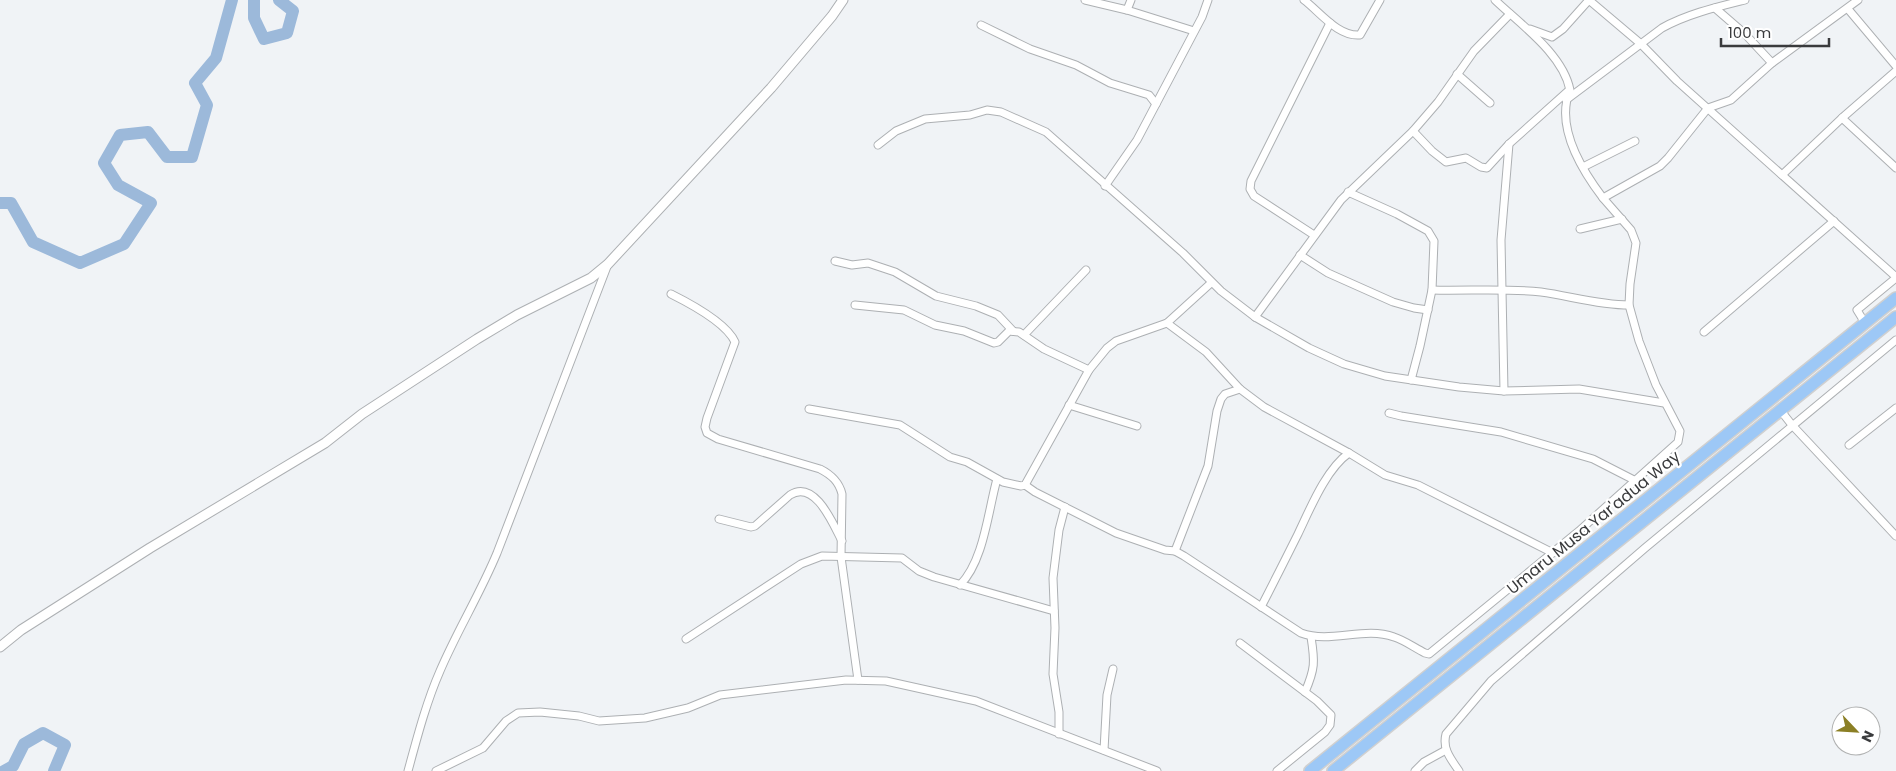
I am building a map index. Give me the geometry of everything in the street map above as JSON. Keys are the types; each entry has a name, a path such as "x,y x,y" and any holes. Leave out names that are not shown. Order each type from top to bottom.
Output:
{"main road":[{"name":"Umaru Musa Yar'adua Way","path":"1310,771 1896,298"},
{"name":"Umaru Musa Yar'adua Way","path":"1333,771 1896,317"}],"street":[{"path":"0,647 21,630 150,548 325,443 362,414 477,339 517,315 591,278 608,264 771,88 832,16 843,0"},
{"path":"1085,0 1127,10 1194,31"},
{"path":"1127,10 1131,0"},
{"path":"1105,186 1137,140 1202,17 1208,0"},
{"path":"1304,0 1330,23 1353,36 1360,35 1380,0"},
{"path":"809,408 905,427 950,457 967,462 997,479 1016,485 1025,485 1116,533 1165,550 1175,551 1262,606 1288,626 1311,637 1374,634 1393,636 1429,654 1553,553 1636,481 1678,442 1680,437 1680,431 1664,403 1639,341 1629,305 1636,243 1631,230 1590,180 1570,140 1565,111 1566,100 1570,90 1557,61 1528,28 1496,0"},
{"path":"1528,28 1552,37 1563,29 1589,0 1641,44 1677,81 1896,277 1856,310 1865,323"},
{"path":"1566,100 1672,22 1745,0"},
{"path":"1604,198 1660,166 1708,108 1731,100 1772,63 1858,0"},
{"path":"1716,8 1745,34 1772,63"},
{"path":"1848,9 1896,66"},
{"path":"1255,318 1314,235 1348,192 1413,131 1438,102 1474,51 1510,14"},
{"path":"1314,235 1254,196 1250,189 1251,181 1330,23"},
{"path":"981,25 1030,49 1076,65 1110,84 1149,95 1156,104"},
{"path":"1782,175 1842,118 1896,71"},
{"path":"1457,74 1490,103"},
{"path":"1413,131 1443,161 1449,162 1466,158 1484,168 1489,166 1508,144 1570,90"},
{"path":"878,144 896,131 925,119 970,115 993,110 1046,132 1183,253 1211,283 1255,318 1309,348 1344,364 1367,372 1411,380 1504,391 1579,390 1664,403"},
{"path":"1842,118 1896,168"},
{"path":"1583,167 1635,141"},
{"path":"1504,391 1501,240 1508,144"},
{"path":"1348,192 1397,214 1432,235 1434,241 1432,290 1411,380"},
{"path":"1580,229 1622,220"},
{"path":"1704,332 1834,221"},
{"path":"1300,255 1340,279 1393,302 1428,310"},
{"path":"835,261 852,266 868,264 894,272 936,296 976,306 998,315 1013,331 1024,335 1044,349 1089,370"},
{"path":"408,771 439,673 460,626 484,584 497,553 608,264"},
{"path":"1024,335 1086,270"},
{"path":"1025,485 1089,370 1107,348 1116,341 1167,323 1211,283"},
{"path":"1432,290 1540,292 1612,305 1629,305"},
{"path":"671,294 696,307 732,336 735,342 707,418 705,427 707,433 718,439 828,473 840,486 842,494 841,556 858,680"},
{"path":"855,305 904,310 936,325 964,331 994,343 998,342 1009,331 1013,331"},
{"path":"1167,323 1206,352 1240,389 1264,407 1349,453 1385,475 1418,485 1553,553"},
{"path":"1459,771 1446,750 1444,742 1446,734 1491,681 1645,548 1896,340"},
{"path":"1175,551 1208,466 1217,411 1221,399 1225,394 1240,389"},
{"path":"1069,404 1137,426"},
{"path":"1849,445 1896,408"},
{"path":"1781,411 1896,536"},
{"path":"1389,413 1501,432 1593,459 1636,481"},
{"path":"1262,606 1315,499 1335,466 1349,453"},
{"path":"960,585 971,569 983,539 997,479"},
{"path":"719,519 751,527 756,526 790,495 796,491 802,491 812,496 828,513 842,541"},
{"path":"1059,734 1059,712 1053,674 1053,578 1055,551 1065,507"},
{"path":"686,638 806,562 822,556 902,558 918,571 960,585 1054,611"},
{"path":"1306,692 1314,672 1314,654 1311,637"},
{"path":"1240,642 1306,692 1331,715 1330,725 1325,732 1276,771"},
{"path":"1104,750 1106,695 1113,669"},
{"path":"436,771 483,748 506,721 518,713 540,712 579,716 599,721 644,718 688,708 720,695 784,686 858,680 886,681 976,701 1157,771"},
{"path":"1415,771 1424,762 1446,750"}],"waterway":[{"path":"0,203 11,203 33,242 80,263 124,244 151,203 118,185 104,163 120,135 148,132 167,157 192,157 207,105 195,83 216,58 232,0"},
{"path":"254,0 254,18 264,39 287,33 293,11 279,0"},
{"path":"4,771 13,766 24,744 43,733 65,745 54,771"}]}
